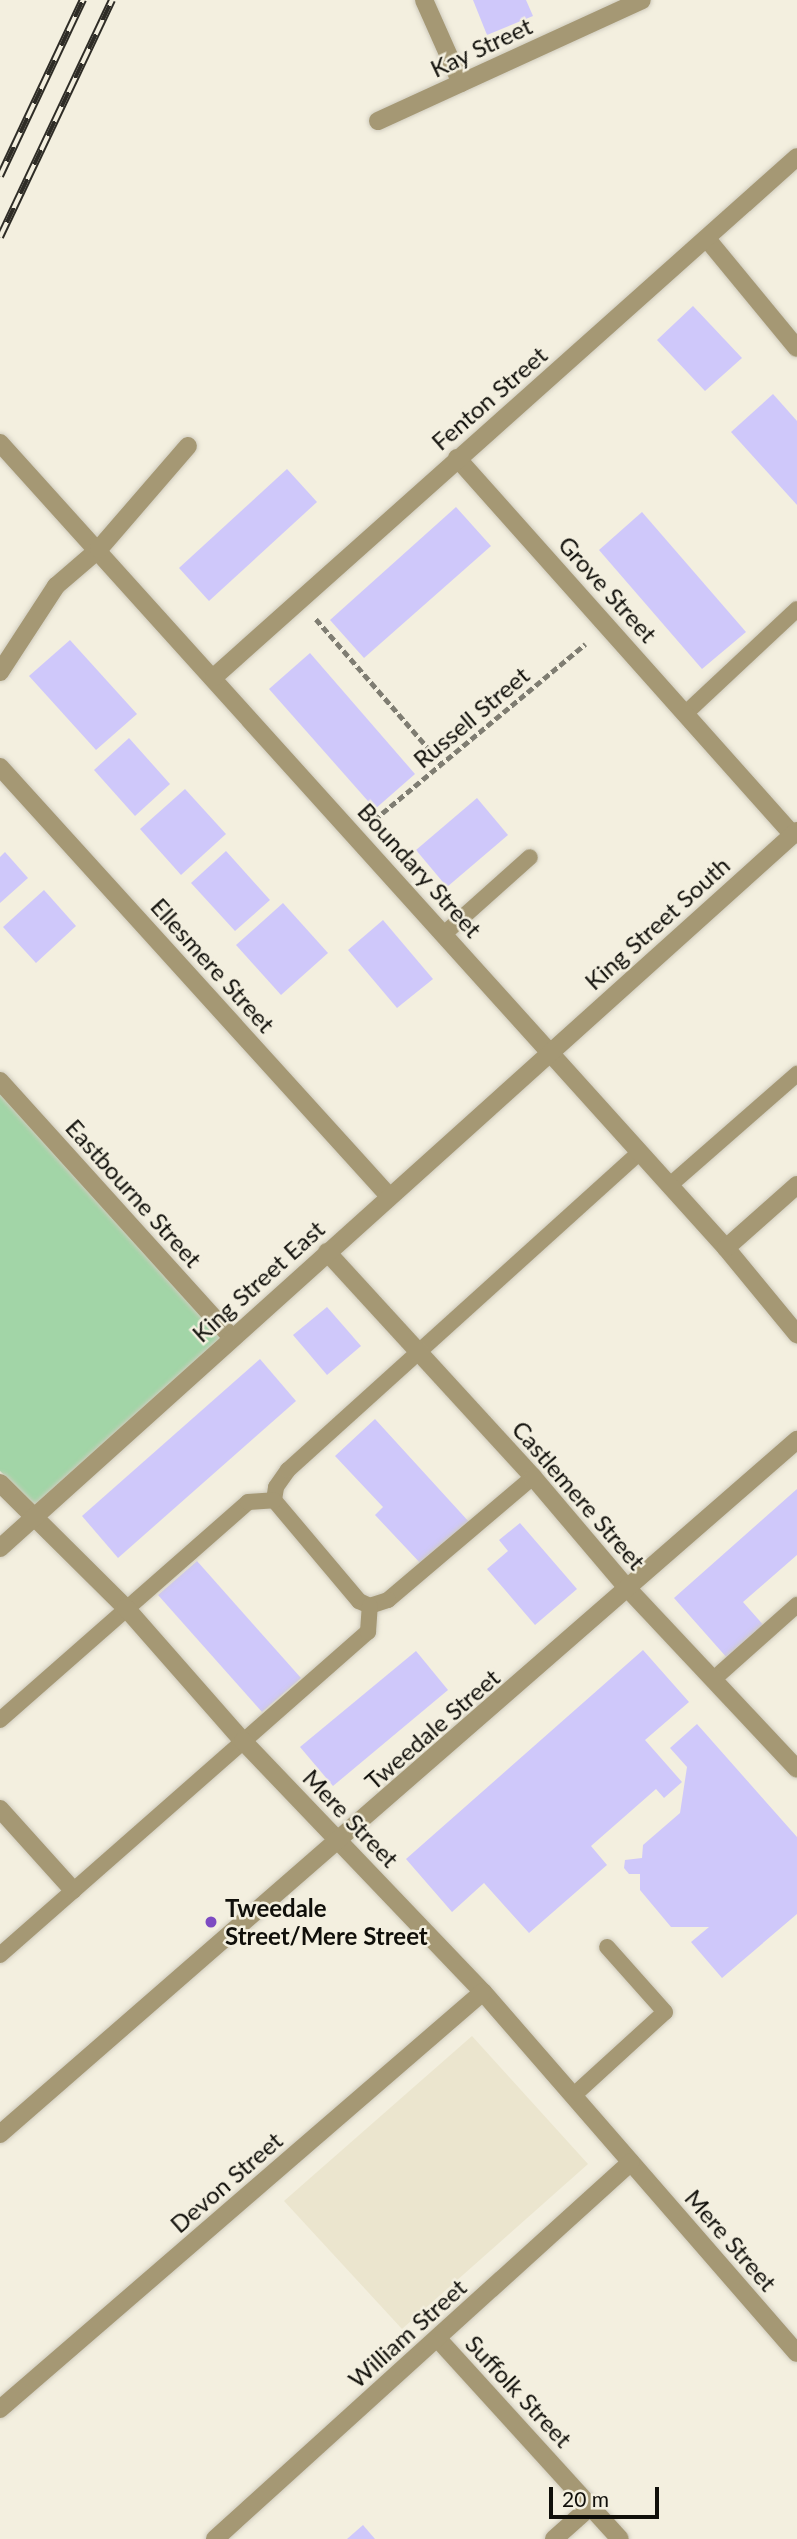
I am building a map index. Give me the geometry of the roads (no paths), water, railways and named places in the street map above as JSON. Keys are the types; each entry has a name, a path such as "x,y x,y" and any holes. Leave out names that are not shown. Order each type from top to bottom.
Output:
{"street":[{"path":"424,0 461,83"},
{"name":"Kay Street","path":"379,121 642,0"},
{"name":"Fenton Street","path":"214,677 457,457 797,157"},
{"path":"707,239 797,348"},
{"name":"Boundary Street","path":"0,443 99,549 670,1185 797,1334"},
{"path":"0,672 56,586 99,549 188,446"},
{"name":"Grove Street","path":"457,457 795,833"},
{"name":"Ellesmere Street","path":"0,767 389,1196"},
{"name":"King Street South","path":"550,1052 795,833"},
{"name":"King Street East","path":"0,1548 550,1052"},
{"name":"Eastbourne Street","path":"0,1081 231,1337"},
{"path":"726,1248 797,1185"},
{"name":"Castlemere Street","path":"327,1252 416,1354 533,1476 629,1590 715,1678 797,1769"},
{"name":"Tweedale Street","path":"0,2134 341,1841 797,1440"},
{"name":"Mere Street","path":"0,1482 126,1608 243,1741 483,1992 797,2353"},
{"path":"0,1808 74,1890"},
{"name":"Devon Street","path":"0,2409 483,1992"},
{"name":"William Street","path":"215,2539 631,2162"},
{"name":"Suffolk Street","path":"438,2339 620,2539"},
{"path":"554,2539 591,2506"}],"lane":[{"path":"686,713 797,610"},
{"path":"444,934 530,857"},
{"path":"670,1185 797,1074"},
{"path":"533,1476 388,1600 370,1606 359,1601 274,1500 276,1488 288,1470 640,1152"},
{"path":"0,1720 247,1502 274,1500"},
{"path":"715,1678 797,1605"},
{"path":"0,1955 368,1632 370,1606"},
{"path":"573,2095 665,2012 607,1947"}],"railway":[{"path":"0,176 83,0"},
{"path":"0,237 112,0"}],"place":[{"name":"Tweedale Street/Mere Street","path":"211,1922"}]}
